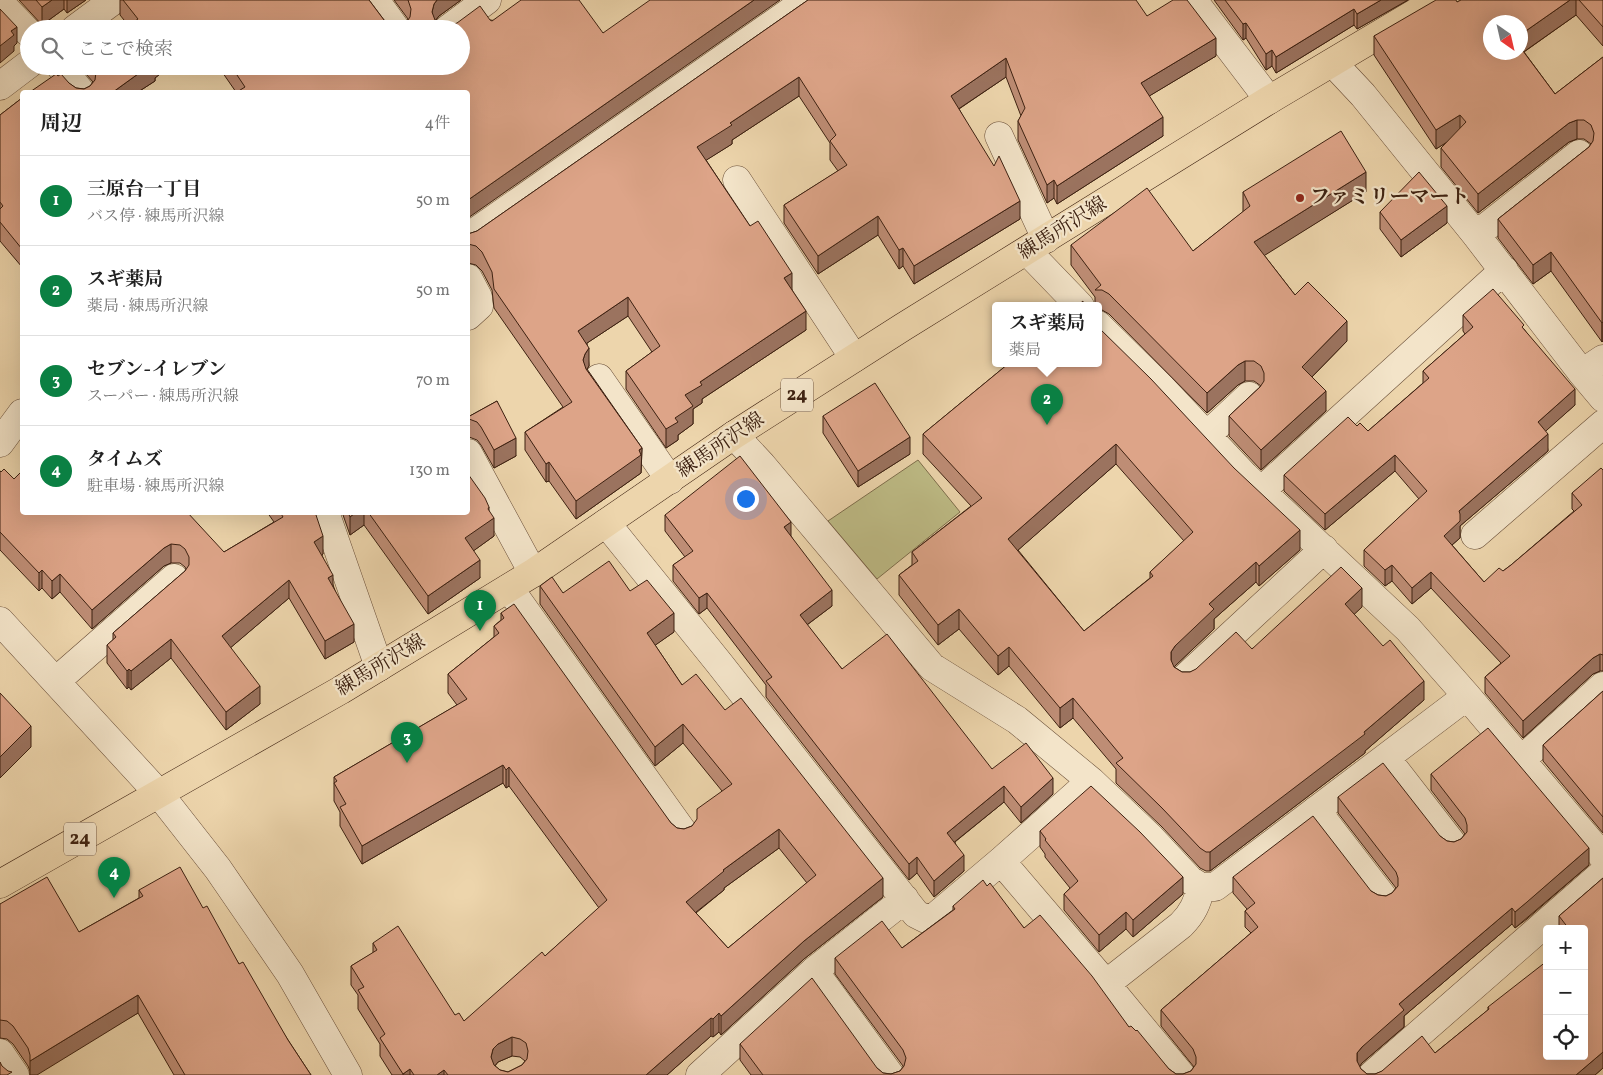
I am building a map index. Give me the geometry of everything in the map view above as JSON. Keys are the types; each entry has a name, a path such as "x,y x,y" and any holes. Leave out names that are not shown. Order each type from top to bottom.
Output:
{"main road":[{"name":"練馬所沢線","path":"0,884 379,667 533,574 734,435 854,358 1269,100 1437,0"}],"street":[{"path":"87,20 114,0"},
{"path":"375,0 389,20"},
{"path":"460,20 487,0"},
{"path":"470,236 807,0"},
{"path":"1193,0 1269,100"},
{"path":"0,3 20,24"},
{"path":"1334,63 1363,95 1504,270 1592,366 1603,398"},
{"path":"0,86 20,71"},
{"path":"67,75 78,90"},
{"path":"999,136 1037,245 1077,302"},
{"path":"1476,235 1579,154"},
{"path":"737,180 854,358"},
{"path":"1262,491 1504,270"},
{"path":"470,282 478,296 479,306 470,314"},
{"path":"1102,328 1162,388 1206,436 1408,629 1603,857"},
{"path":"599,378 670,480"},
{"path":"1206,436 1249,396"},
{"path":"0,443 20,416"},
{"path":"1475,536 1603,424"},
{"path":"734,435 762,465 932,667 1017,720 1091,781 1151,838 1190,880 1201,887 1214,887 1467,696"},
{"path":"470,457 533,574"},
{"path":"326,515 379,667"},
{"path":"606,523 916,914 926,920 936,916 1001,862 1091,781"},
{"path":"1186,677 1324,549"},
{"path":"56,681 174,578"},
{"path":"509,588 683,832"},
{"path":"0,621 160,794 218,869 285,967 348,1075"},
{"path":"1521,760 1603,686"},
{"path":"1386,758 1452,843"},
{"path":"1316,810 1383,897"},
{"path":"1001,862 1181,1075"},
{"path":"1372,1075 1603,873"},
{"path":"1106,984 1182,925 1197,905 1201,887"},
{"path":"700,1075 814,972 905,899"},
{"path":"814,972 890,1075"},
{"path":"0,1053 15,1075"}],"shaded area":[{"path":"918,460 960,512 877,579 828,521"}],"building":[{"path":"36,0 52,0 42,7"},
{"path":"123,0 369,0 384,20 137,20 138,19"},
{"path":"408,0 437,0 432,12 435,20 408,20 411,9"},
{"path":"521,0 579,0 603,33 650,0 754,0 470,199 470,90 240,90 245,87 237,75 470,75 470,20 461,20 480,6 492,21"},
{"path":"808,0 1136,0 1147,16 1173,0 1187,0 1216,38 1141,83 1163,117 1057,186 1054,180 1047,185 1018,121 1025,108 1006,58 951,96 994,166 999,156 1020,201 914,266 903,248 899,250 878,216 818,256 784,205 847,165 830,141 836,135 799,77 730,123 732,125 697,147 750,226 758,221 792,273 784,278 806,311 700,382 702,385 685,395 693,406 675,418 678,422 666,429 626,371 660,346 628,297 578,331 589,348 583,360 586,369 642,448 639,450 641,455 576,501 549,462 546,464 525,432 572,402 494,289 492,272 482,252 476,246 470,244 470,233 477,231"},
{"path":"1225,0 1381,0 1357,14 1354,9 1276,57 1272,50 1266,54 1246,23 1243,24"},
{"path":"1436,0 1456,0 1457,2 1461,0 1570,0 1528,29 1528,15 1483,15 1483,60 1528,60 1528,58 1555,94 1603,57 1602,323 1551,252 1533,265 1498,219 1589,147 1593,141 1594,133 1591,125 1584,120 1569,123 1478,194 1441,148 1466,122 1460,115 1436,130 1374,36"},
{"path":"1579,0 1603,0 1603,27"},
{"path":"0,9 17,27 11,31 14,35 0,46"},
{"path":"55,75 62,75 76,88 84,89 95,80 96,75 137,75 116,90 33,90"},
{"path":"20,100 20,247 0,222 0,209 3,206 0,202 0,115"},
{"path":"1341,131 1366,172 1254,242 1295,295 1308,282 1347,321 1302,367 1326,391 1261,450 1229,416 1264,381 1264,373 1261,366 1254,361 1245,361 1207,393 1109,294 1102,290 1095,290 1101,285 1071,245 1147,188 1193,251 1250,206 1243,192"},
{"path":"1419,172 1447,206 1401,240 1380,212"},
{"path":"1493,289 1524,325 1522,327 1575,389 1538,422 1548,434 1459,511 1460,521 1444,536 1484,582 1499,568 1503,571 1511,565 1582,505 1572,493 1601,468 1603,470 1603,655 1600,654 1593,658 1523,721 1485,677 1510,656 1431,572 1412,588 1392,565 1385,570 1364,550 1427,491 1395,455 1325,514 1284,475 1348,417 1357,426 1360,423 1368,431 1429,378 1423,371 1473,327 1463,315"},
{"path":"1102,331 1151,379 1234,468 1300,530 1259,566 1256,562 1209,604 1214,609 1171,652 1171,660 1174,667 1182,672 1190,672 1196,669 1236,632 1252,649 1341,567 1362,588 1345,604 1383,646 1390,640 1424,681 1364,732 1365,734 1210,852 1206,852 1116,763 1123,758 1073,698 1060,708 1009,647 998,656 959,609 938,625 899,575 918,561 912,552 982,498 923,434 1004,367 1102,367","holes":["1116,444 1193,532 1150,572 1153,576 1084,631 1008,539"]},
{"path":"875,383 910,437 858,471 823,416"},
{"path":"497,401 516,438 494,450 481,427 477,422 470,420 470,416"},
{"path":"740,456 791,522 784,527 832,590 800,615 842,669 887,634 992,769 1026,743 1053,778 1021,807 1004,786 947,833 964,855 934,881 917,857 909,864 766,681 772,677 707,593 699,598 673,565 693,551 665,515"},
{"path":"4,469 14,479 20,473 20,515 190,515 224,552 283,517 282,515 316,515 323,536 314,542 333,575 328,578 354,624 325,641 289,580 222,636 260,686 226,712 171,639 131,671 129,669 127,671 107,645 116,637 113,633 185,571 189,565 189,557 185,549 180,545 171,544 164,548 92,610 60,574 52,581 42,570 39,573 0,532 1,472"},
{"path":"470,477 485,498 488,509 494,518 465,538 480,560 428,596 370,515 470,515"},
{"path":"609,561 630,591 647,580 674,613 647,633 682,685 696,674 725,710 741,698 883,878 804,941 721,1016 719,1013 713,1019 711,1018 646,1075 448,1075 444,1070 437,1075 414,1075 410,1069 403,1074 380,1038 385,1034 358,990 364,987 351,966 377,950 373,943 398,926 455,1015 459,1013 464,1021 542,952 545,956 607,900 509,767 506,770 503,765 362,846 340,807 346,804 334,783 337,781 334,777 467,699 448,674 499,633 494,626 504,618 501,613 514,604 671,823 677,828 684,829 692,826 697,819 697,809 732,784 683,724 655,747 540,586 552,577 563,593","holes":["779,829 816,875 728,948 686,902 723,870","512,1037 526,1043 528,1051 527,1059 522,1065 508,1072 500,1070 494,1065 491,1057 493,1049 498,1044"]},
{"path":"1603,691 1603,817 1543,745"},
{"path":"0,693 31,726 0,757"},
{"path":"1488,728 1589,848 1515,912 1512,908 1399,1004 1404,1010 1362,1047 1357,1053 1357,1061 1361,1069 1367,1074 1375,1074 1382,1071 1422,1036 1435,1053 1489,1009 1488,1007 1543,964 1543,1060 1588,1060 1588,925 1566,925 1559,916 1603,878 1603,1052 1576,1075 763,1075 740,1044 812,978 877,1068 883,1073 891,1074 900,1071 904,1066 906,1058 903,1050 835,958 882,921 902,948 955,909 953,906 983,880 987,886 990,883 1024,928 1040,915 1092,976 1129,1027 1131,1026 1137,1030 1169,1069 1176,1074 1191,1071 1196,1064 1193,1049 1161,1010 1258,927 1245,911 1255,903 1233,877 1313,816 1371,891 1378,895 1386,896 1392,893 1398,886 1396,872 1338,797 1383,763 1440,836 1447,841 1454,842 1461,839 1467,832 1465,818 1431,774"},
{"path":"1091,786 1140,832 1183,877 1133,920 1126,912 1099,935 1064,894 1078,881 1040,831"},
{"path":"180,867 203,908 207,906 239,964 243,962 288,1040 311,1075 185,1075 138,995 30,1061 28,1048 13,1026 7,1021 0,1020 0,904 47,877 79,932 143,896 139,890"},
{"path":"0,1062 8,1071 12,1072 7,1075 0,1075"}],"place":[{"name":"ファミリーマート","path":"1300,198"},
{"name":"スギ薬局","path":"1047,425"},
{"name":"三原台一丁目","path":"480,631"},
{"name":"セブン-イレブン","path":"407,763"},
{"name":"タイムズ","path":"114,898"}]}
